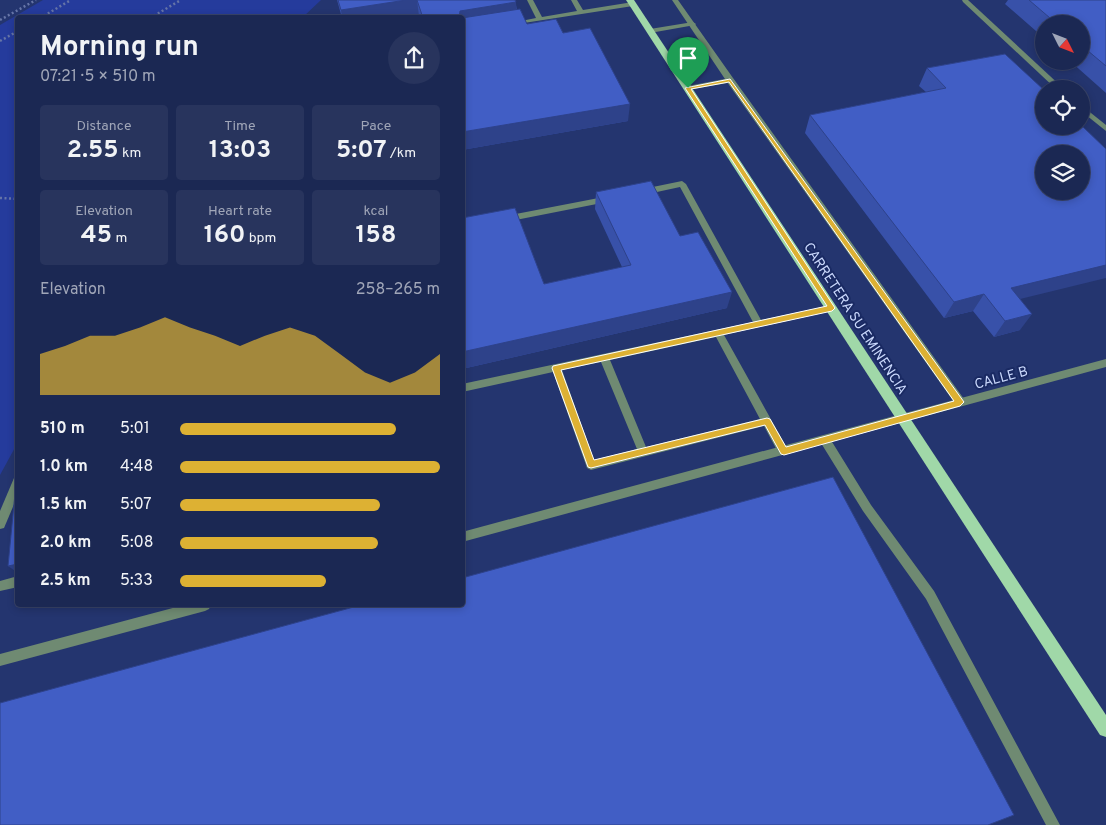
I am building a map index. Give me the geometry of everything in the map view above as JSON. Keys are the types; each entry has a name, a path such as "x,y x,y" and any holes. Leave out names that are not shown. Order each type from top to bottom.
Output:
{"main road":[{"name":"CARRETERA SU EMINENCIA","path":"632,2 1106,729"}],"street":[{"path":"530,0 540,19"},
{"path":"574,0 581,12"},
{"path":"676,0 730,80 960,402"},
{"path":"974,0 965,2 1051,80"},
{"path":"501,26 632,2"},
{"path":"650,31 693,24"},
{"path":"688,88 730,80"},
{"path":"1090,115 1106,129"},
{"path":"634,194 682,184 759,324"},
{"path":"491,222 615,198"},
{"path":"465,387 832,308"},
{"path":"718,332 784,451"},
{"path":"604,357 643,452"},
{"name":"CALLE B","path":"465,536 1106,364"},
{"path":"556,368 591,465 767,421"},
{"path":"825,440 867,508 930,595 1053,825"},
{"path":"0,524 15,488"},
{"path":"0,586 15,581"},
{"path":"0,660 188,607"}],"path":[{"path":"0,20 36,0"},
{"path":"45,15 70,0"},
{"path":"155,15 181,0"},
{"path":"0,41 15,33"},
{"path":"0,198 15,199"}],"shaded area":[{"path":"43,0 321,0 305,15 17,15"},
{"path":"15,16 15,448 0,475 0,25"}],"building":[{"path":"338,0 406,0 341,10"},
{"path":"417,0 515,0 516,2 460,11 459,15 422,15"},
{"path":"1029,0 1106,0 1106,66 1090,53 1090,15 1046,15"},
{"path":"520,9 527,24 556,19 563,33 590,28 630,104 465,132 465,18"},
{"path":"1005,54 1035,82 1035,135 1090,134 1106,149 1106,265 1011,288 1032,314 1005,321 984,294 954,302 810,115 946,88 927,68"},
{"path":"651,181 680,236 698,232 732,292 465,351 465,217 515,208 544,284 631,265 596,192"},
{"path":"833,477 1014,815 988,825 0,825 0,703 354,607 465,607 465,577"},
{"path":"15,494 15,565 8,566"}],"route":[{"path":"730,80 960,402 784,451 767,421 591,465 556,368 832,308 688,88 730,80"}]}
